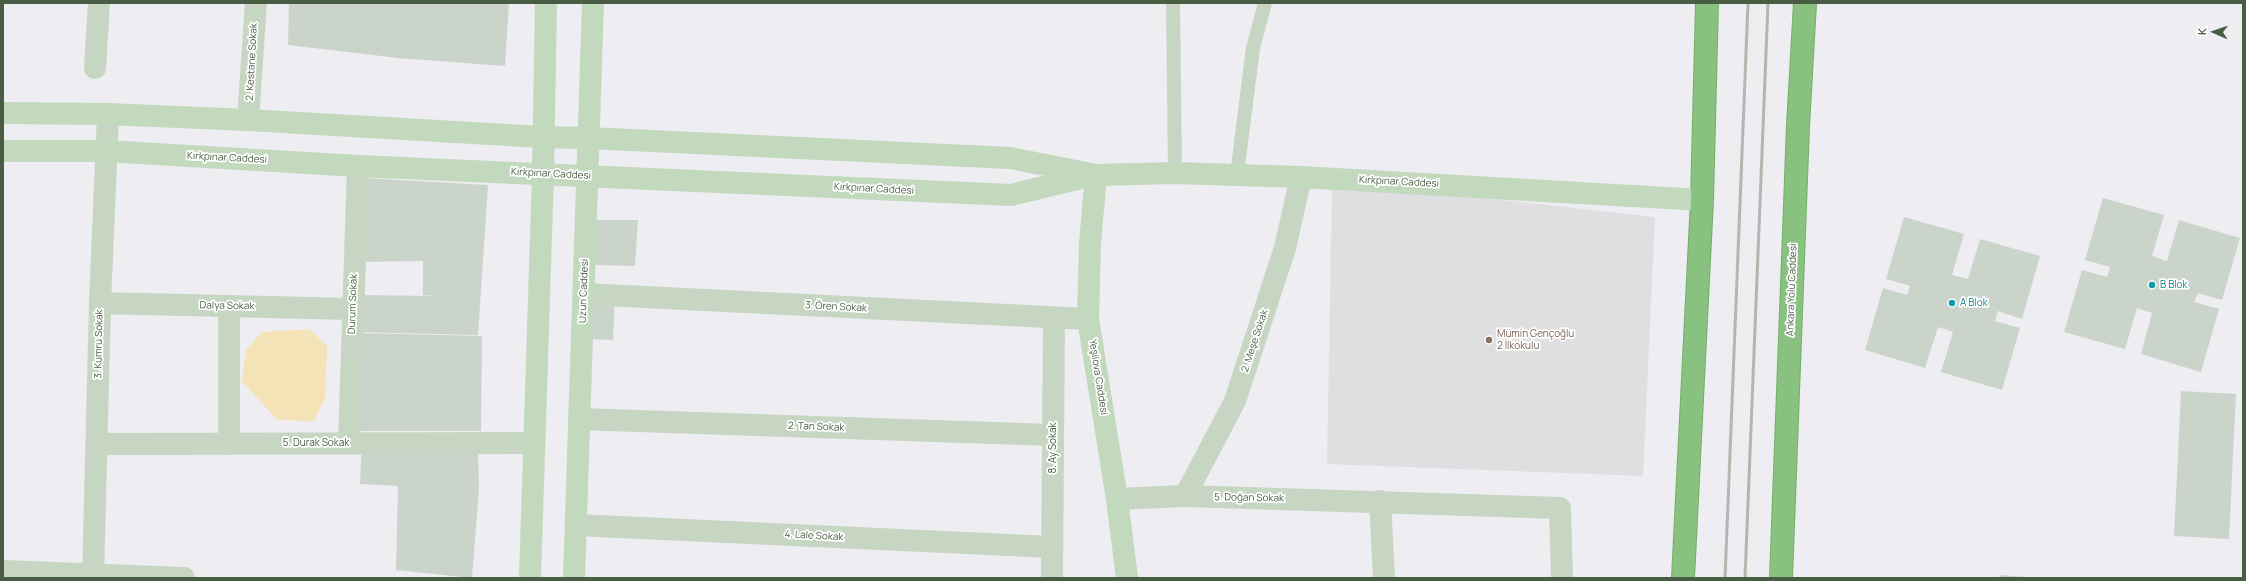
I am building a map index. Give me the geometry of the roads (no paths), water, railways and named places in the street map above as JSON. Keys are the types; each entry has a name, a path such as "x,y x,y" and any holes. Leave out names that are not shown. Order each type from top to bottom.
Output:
{"highway":[{"path":"1683,578 1702,200 1707,3"},
{"name":"Ankara Yolu Caddesi","path":"1781,578 1798,126 1805,3"}],"main road":[{"path":"530,578 543,173 542,137 546,3"},
{"name":"Uzun Caddesi","path":"574,578 593,3"},
{"name":"Kırkpınar Caddesi","path":"3,113 108,114 248,120 542,137 1010,158 1096,175"},
{"name":"Kırkpınar Caddesi","path":"3,151 105,151 358,166 543,173 1011,195 1096,175 1175,173 1301,176 1702,200"},
{"name":"Yeşilova Caddesi","path":"1096,175 1090,243 1088,319 1117,500 1127,578"}],"street":[{"path":"95,68 100,3"},
{"name":"2. Kestane Sokak","path":"248,120 256,3"},
{"name":"3. Kumru Sokak","path":"94,576 100,303 105,151 108,114"},
{"name":"Durum Sokak","path":"348,443 358,166"},
{"name":"2. Meşe Sokak","path":"1185,496 1235,401 1284,248 1301,176"},
{"name":"3. Ören Sokak","path":"584,294 1088,319"},
{"name":"Dalya Sokak","path":"100,303 353,309"},
{"path":"229,306 229,444"},
{"name":"8. Ay Sokak","path":"1052,578 1054,318"},
{"name":"2. Tan Sokak","path":"579,419 1053,435"},
{"name":"5. Durak Sokak","path":"97,444 534,443"},
{"name":"5. Doğan Sokak","path":"1117,500 1185,496 1380,501 1560,508 1562,578"},
{"path":"1380,501 1384,578"},
{"name":"4. Lale Sokak","path":"576,525 1052,547"},
{"path":"3,571 94,576 184,578"}],"lane":[{"path":"1173,3 1175,173"},
{"path":"1237,175 1253,48 1265,3"}],"railway":[{"path":"1725,578 1748,3"},
{"path":"1745,578 1768,3"}],"place":[{"name":"B Blok","path":"2152,285"},
{"name":"A Blok","path":"1952,303"},
{"name":"Mümin Gençoğlu 2 İlkokulu","path":"1489,340"}]}
